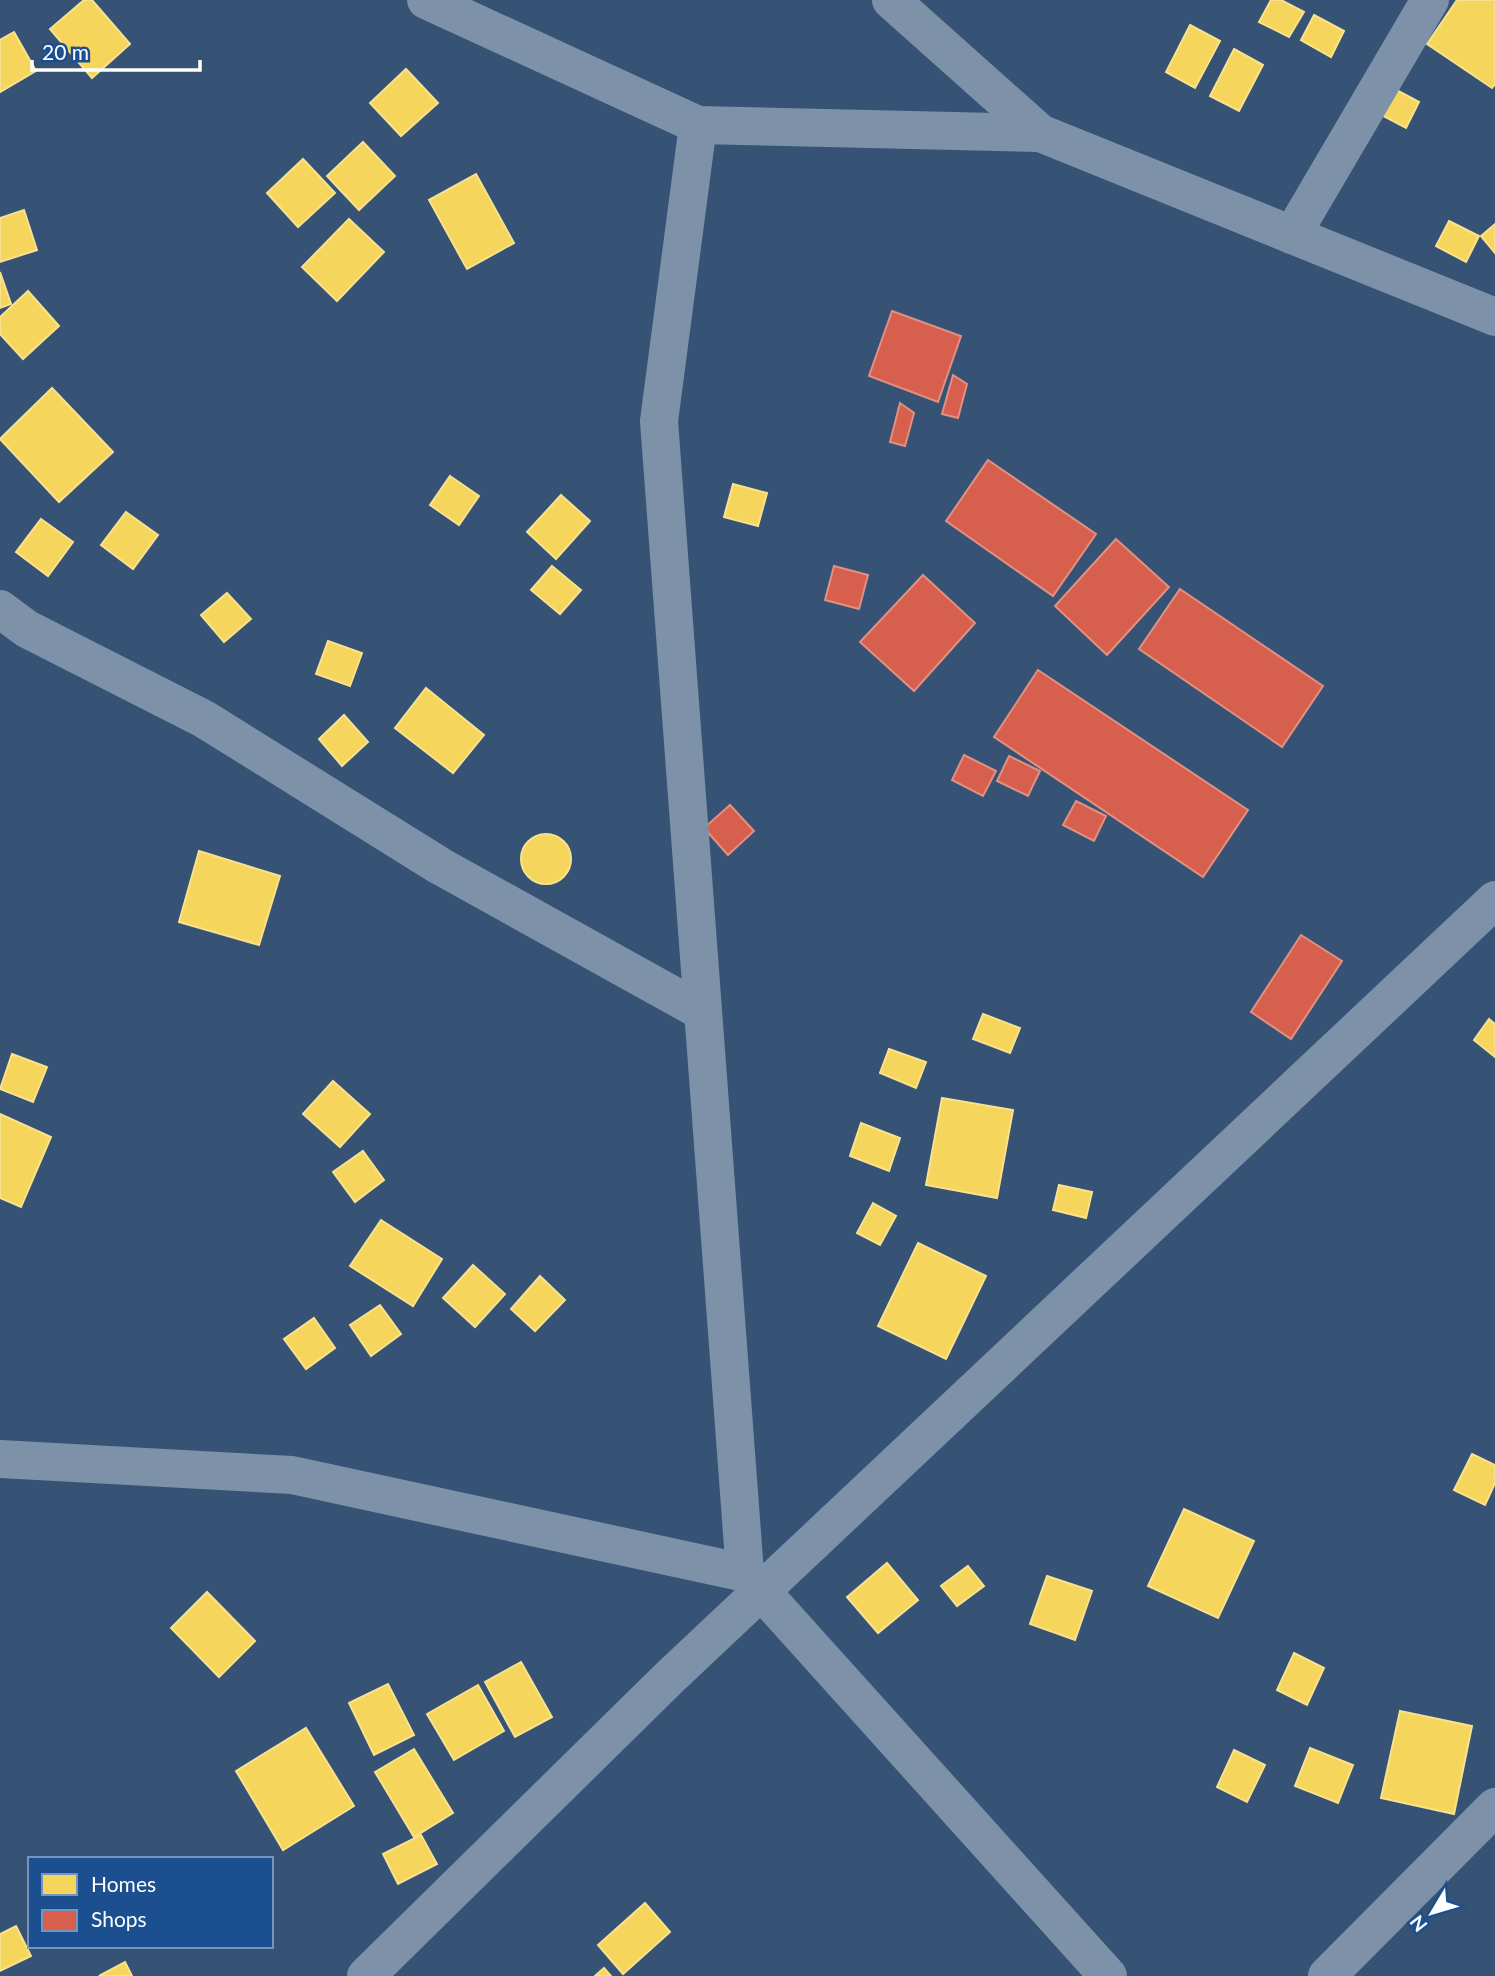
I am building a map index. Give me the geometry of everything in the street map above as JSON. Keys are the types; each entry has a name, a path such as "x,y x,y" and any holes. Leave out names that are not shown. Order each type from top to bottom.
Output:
{"street":[{"path":"426,0 698,125 1040,133"},
{"path":"891,0 1040,133 1495,317"},
{"path":"1292,235 1430,0"},
{"path":"698,125 659,421 703,1012 754,1582"},
{"path":"0,609 27,629 204,719 440,866 703,1012"},
{"path":"366,1976 669,1678 754,1582 1495,900"},
{"path":"0,1460 292,1475 754,1582 1108,1976"},
{"path":"1327,1976 1495,1807"}],"building: Homes":[{"path":"84,0 92,0 130,44 92,78 50,29"},
{"path":"1271,0 1281,0 1304,12 1289,37 1259,22"},
{"path":"1457,0 1495,0 1495,84 1492,88 1427,44"},
{"path":"1314,15 1344,31 1331,57 1301,40"},
{"path":"1190,25 1220,41 1195,88 1166,72"},
{"path":"14,32 36,71 0,92 0,40"},
{"path":"1234,49 1263,65 1239,111 1210,96"},
{"path":"406,69 438,103 401,136 370,103"},
{"path":"1389,86 1419,102 1406,128 1376,112"},
{"path":"363,142 395,176 359,210 327,176"},
{"path":"303,159 335,193 298,227 267,193"},
{"path":"476,174 514,243 467,269 429,200"},
{"path":"24,210 37,250 0,262 0,218"},
{"path":"349,219 384,252 337,301 302,267"},
{"path":"1449,221 1479,236 1466,262 1436,246"},
{"path":"1495,224 1495,253 1481,236"},
{"path":"0,272 11,304 0,308"},
{"path":"28,291 59,326 23,359 0,334 0,317"},
{"path":"52,388 113,452 59,502 0,439"},
{"path":"450,476 479,496 459,525 430,505"},
{"path":"733,484 767,493 758,526 724,517"},
{"path":"561,495 590,521 556,559 527,532"},
{"path":"126,512 158,535 133,569 101,545"},
{"path":"41,519 73,542 48,576 16,552"},
{"path":"552,566 581,590 560,614 531,590"},
{"path":"227,593 251,619 224,642 201,615"},
{"path":"328,641 362,653 350,686 316,674"},
{"path":"426,688 484,735 453,773 395,728"},
{"path":"344,715 368,742 342,766 319,739"},
{"path":"546,834 563,842 571,859 563,876 546,884 529,876 521,859 529,842"},
{"path":"199,851 280,876 259,945 179,922"},
{"path":"983,1014 1020,1028 1010,1053 973,1039"},
{"path":"1489,1019 1495,1024 1495,1057 1474,1040"},
{"path":"889,1049 926,1062 916,1088 880,1073"},
{"path":"12,1054 47,1067 33,1102 0,1089"},
{"path":"333,1081 370,1114 340,1147 303,1114"},
{"path":"942,1098 1013,1110 997,1198 926,1185"},
{"path":"0,1114 51,1137 21,1207 0,1198"},
{"path":"861,1123 900,1138 889,1171 850,1156"},
{"path":"363,1151 384,1180 355,1202 333,1172"},
{"path":"1059,1185 1092,1192 1086,1218 1053,1210"},
{"path":"873,1203 896,1216 880,1245 857,1233"},
{"path":"381,1220 442,1259 413,1306 350,1266"},
{"path":"918,1243 986,1276 946,1359 878,1326"},
{"path":"473,1265 505,1294 475,1327 443,1298"},
{"path":"540,1276 565,1300 535,1331 511,1309"},
{"path":"380,1305 401,1334 371,1356 350,1325"},
{"path":"314,1318 335,1348 306,1369 284,1339"},
{"path":"1472,1454 1495,1465 1495,1483 1485,1505 1454,1490"},
{"path":"1184,1509 1254,1541 1218,1618 1148,1586"},
{"path":"887,1563 918,1600 878,1633 847,1597"},
{"path":"968,1566 984,1586 957,1606 941,1586"},
{"path":"1047,1576 1092,1591 1075,1640 1030,1624"},
{"path":"207,1592 255,1641 219,1677 171,1628"},
{"path":"1294,1653 1324,1668 1307,1705 1277,1690"},
{"path":"521,1662 552,1717 515,1737 485,1682"},
{"path":"388,1684 414,1735 374,1755 349,1703"},
{"path":"478,1685 504,1731 454,1760 427,1714"},
{"path":"1400,1711 1472,1726 1454,1814 1381,1798"},
{"path":"306,1728 354,1806 283,1850 236,1771"},
{"path":"1310,1748 1353,1765 1338,1803 1295,1786"},
{"path":"414,1749 453,1813 414,1837 375,1772"},
{"path":"1234,1750 1265,1765 1247,1802 1217,1787"},
{"path":"421,1835 437,1864 398,1884 383,1854"},
{"path":"645,1903 670,1932 623,1974 598,1945"},
{"path":"16,1926 31,1956 0,1971 0,1934"},
{"path":"125,1962 132,1976 99,1976"},
{"path":"604,1968 611,1976 595,1976"}],"building: Shops":[{"path":"892,311 961,336 938,402 869,376"},
{"path":"953,375 967,384 958,418 942,414"},
{"path":"900,403 914,413 905,446 890,442"},
{"path":"988,460 1096,534 1053,596 946,521"},
{"path":"1116,539 1169,587 1107,655 1055,606"},
{"path":"834,566 868,575 859,609 825,600"},
{"path":"923,575 975,623 914,691 860,642"},
{"path":"1180,589 1323,686 1282,747 1139,649"},
{"path":"1038,670 1248,810 1203,877 994,737"},
{"path":"964,755 996,771 983,796 952,780"},
{"path":"1009,756 1040,771 1028,796 997,781"},
{"path":"1076,801 1106,816 1094,841 1063,825"},
{"path":"730,805 754,831 728,855 704,828"},
{"path":"1301,935 1342,961 1291,1039 1251,1012"}]}
